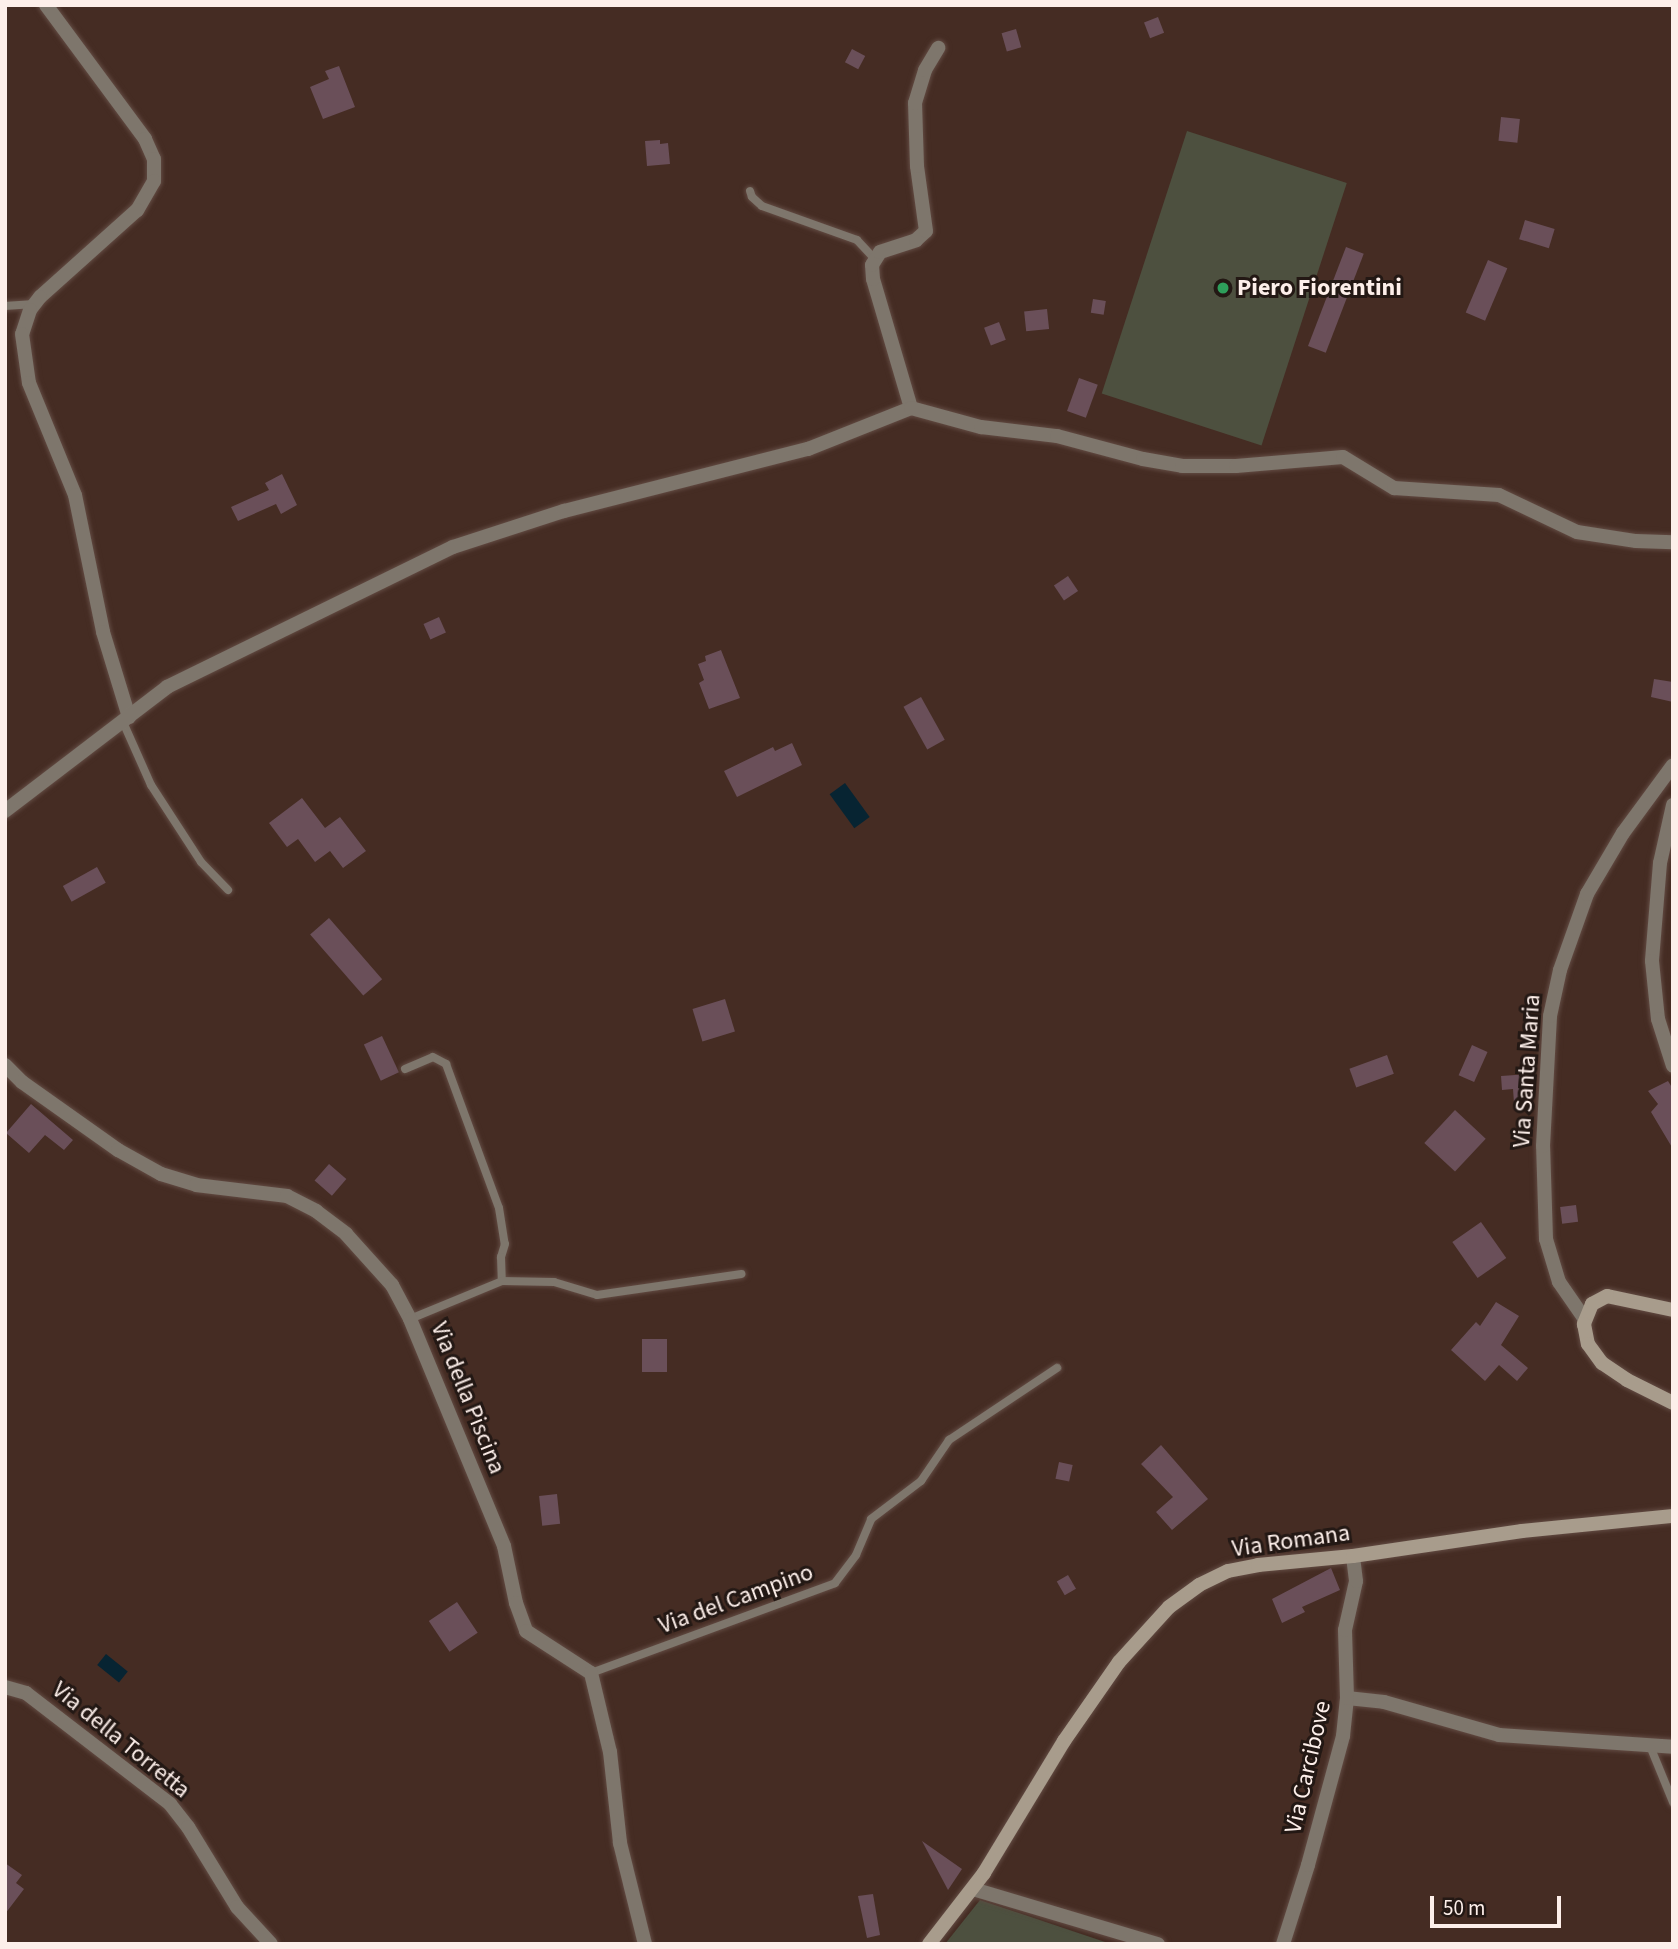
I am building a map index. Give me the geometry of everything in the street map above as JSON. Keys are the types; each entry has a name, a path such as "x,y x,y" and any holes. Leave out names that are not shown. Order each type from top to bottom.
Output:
{"street":[{"path":"46,5 145,139 155,166 150,189 137,210 34,304 22,334 26,372 37,409 75,495 103,632 126,719"},
{"path":"911,408 873,279 874,258 880,252 916,240 926,231 917,166 915,103 925,70 938,48"},
{"path":"5,811 154,695 194,672 453,547 564,511 808,449 911,408 981,427 1057,436 1182,466 1236,466 1343,457 1394,488 1499,495 1577,532 1636,541 1673,542"},
{"name":"Via Santa Maria","path":"1584,1318 1559,1282 1546,1239 1543,1146 1550,1016 1563,960 1587,894 1623,833 1673,765"},
{"path":"1673,805 1662,852 1652,961 1658,1019 1673,1066"},
{"name":"Via della Piscina","path":"5,1065 22,1082 118,1150 161,1174 196,1185 287,1196 316,1211 346,1234 392,1285 410,1319 504,1546 516,1603 526,1631 591,1673"},
{"path":"1673,1310 1607,1296 1592,1304 1584,1318 1588,1344 1602,1363 1627,1380 1673,1403"},
{"name":"Via Romana","path":"929,1944 973,1889 1079,1719 1119,1662 1169,1607 1209,1579 1238,1569 1353,1556 1500,1533 1673,1516"},
{"name":"Via Carcibove","path":"1283,1944 1343,1735 1348,1698 1345,1630 1356,1581 1353,1556"},
{"path":"591,1673 610,1752 620,1843 645,1944"},
{"name":"Via della Torretta","path":"5,1687 26,1692 170,1804 188,1827 237,1907 271,1944"},
{"path":"1348,1698 1384,1702 1499,1735 1673,1747"},
{"path":"973,1889 1158,1944"}],"lane":[{"path":"750,191 755,202 762,206 857,240 874,258"},
{"path":"5,306 34,304"},
{"path":"126,719 151,785 201,862 228,890"},
{"path":"405,1069 433,1057 446,1064 499,1208 505,1244 501,1257 502,1281"},
{"path":"410,1319 502,1281 554,1282 597,1295 741,1273"},
{"name":"Via del Campino","path":"591,1673 835,1583 856,1555 871,1519 920,1481 949,1440 1057,1368"},
{"path":"1650,1746 1673,1802"}],"green space":[{"name":"Piero Fiorentini","path":"1187,131 1347,183 1261,445 1102,393"},
{"path":"980,1900 1111,1944 945,1944"}],"water":[{"path":"845,783 870,817 854,828 830,794"},
{"path":"106,1654 128,1672 119,1683 97,1665"}],"building":[{"path":"1158,17 1164,33 1150,38 1144,22"},
{"path":"1016,29 1021,47 1007,51 1002,33"},
{"path":"852,49 865,56 858,69 845,62"},
{"path":"339,66 355,107 323,119 310,87 329,79 325,71"},
{"path":"1501,117 1520,119 1517,143 1498,141"},
{"path":"660,140 660,144 668,143 670,164 647,166 645,141"},
{"path":"1525,220 1555,229 1549,248 1519,239"},
{"path":"1346,247 1364,254 1326,353 1308,346"},
{"path":"1488,260 1507,268 1485,321 1466,312"},
{"path":"1093,299 1106,301 1104,315 1091,313"},
{"path":"1047,309 1049,329 1026,331 1024,311"},
{"path":"999,322 1006,340 991,345 984,328"},
{"path":"1079,378 1098,385 1086,418 1067,411"},
{"path":"282,474 297,505 281,514 276,504 238,521 231,507 269,490 265,483"},
{"path":"1068,576 1078,591 1064,600 1054,586"},
{"path":"439,617 446,633 430,639 423,624"},
{"path":"721,650 740,698 709,709 699,683 704,680 698,664 706,661 705,656"},
{"path":"1654,679 1673,682 1673,702 1651,697"},
{"path":"921,697 945,740 927,750 904,707"},
{"path":"792,743 802,765 737,797 724,771 773,747 775,751"},
{"path":"302,798 325,828 340,817 366,851 343,868 330,851 315,862 298,839 287,847 269,823"},
{"path":"97,867 106,883 72,902 63,886"},
{"path":"329,918 382,979 363,996 310,934"},
{"path":"725,999 735,1032 702,1041 692,1009"},
{"path":"382,1036 399,1072 381,1081 364,1044"},
{"path":"1472,1045 1488,1052 1474,1082 1459,1075"},
{"path":"1387,1055 1394,1074 1356,1087 1349,1069"},
{"path":"1528,1074 1530,1102 1514,1103 1513,1089 1502,1090 1501,1076"},
{"path":"1668,1081 1673,1089 1673,1149 1651,1112 1658,1104 1648,1091"},
{"path":"31,1104 73,1140 64,1150 45,1135 29,1153 6,1133"},
{"path":"1455,1110 1486,1139 1455,1172 1424,1143"},
{"path":"329,1164 346,1179 332,1196 315,1181"},
{"path":"1576,1205 1578,1222 1562,1224 1560,1207"},
{"path":"1481,1222 1506,1258 1478,1278 1452,1242"},
{"path":"1496,1302 1519,1316 1501,1345 1528,1368 1517,1381 1499,1365 1485,1381 1451,1350 1476,1322 1480,1326"},
{"path":"642,1339 667,1339 667,1372 642,1372"},
{"path":"1161,1445 1208,1499 1172,1530 1156,1512 1173,1497 1141,1464"},
{"path":"1059,1462 1073,1465 1069,1482 1055,1479"},
{"path":"557,1494 560,1524 542,1526 539,1496"},
{"path":"1331,1568 1340,1590 1302,1607 1305,1612 1282,1623 1272,1599"},
{"path":"1068,1575 1076,1589 1065,1595 1057,1582"},
{"path":"457,1602 478,1633 450,1652 429,1621"},
{"path":"922,1841 962,1869 948,1890"},
{"path":"5,1863 22,1875 16,1883 24,1889 5,1914"},
{"path":"873,1894 880,1935 867,1938 858,1896"}],"place":[{"name":"Piero Fiorentini","path":"1223,288"}]}
